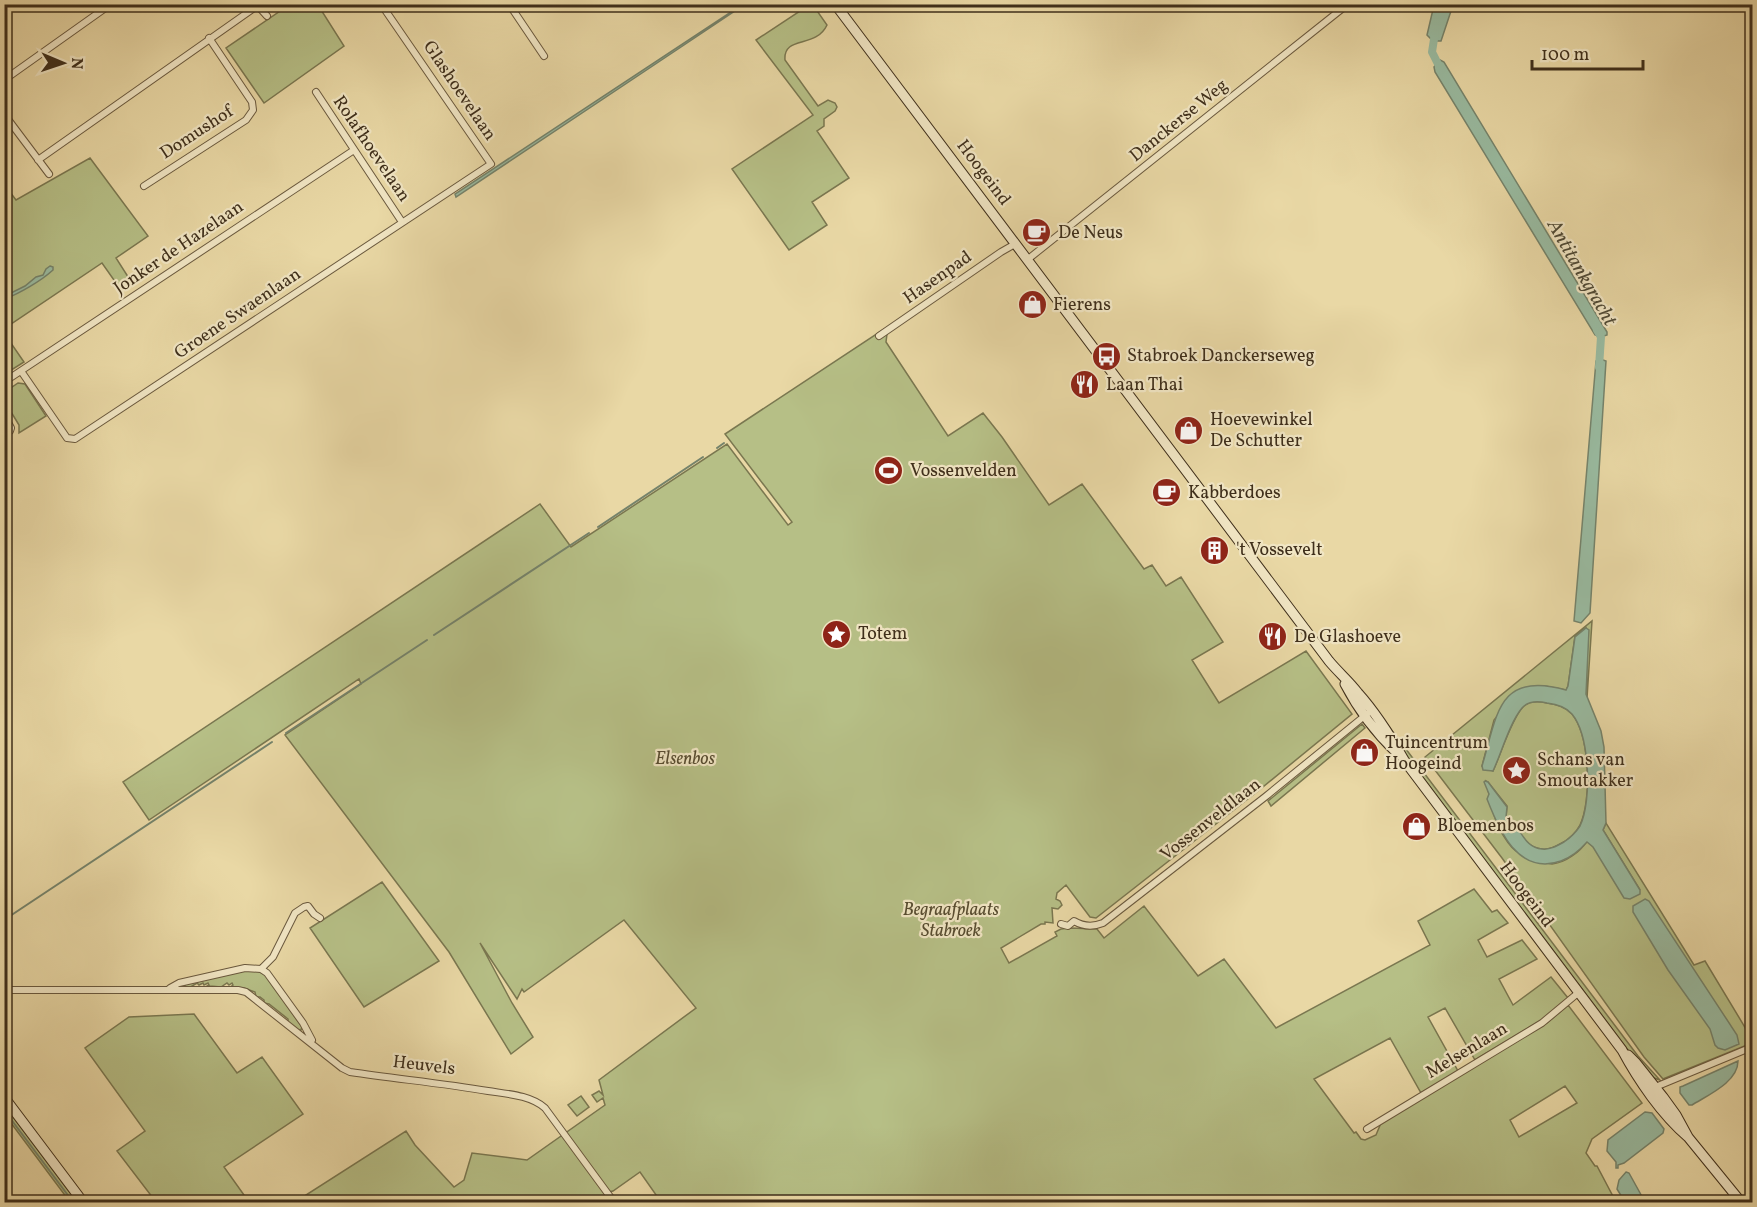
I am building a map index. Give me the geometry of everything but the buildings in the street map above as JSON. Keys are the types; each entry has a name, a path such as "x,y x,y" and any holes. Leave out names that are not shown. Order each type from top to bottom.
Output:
{"main road":[{"name":"Hoogeind","path":"835,4 1342,678 1358,692 1368,713 1393,741 1404,760 1578,993 1622,1050 1636,1063 1652,1088 1673,1110 1688,1137 1741,1203"},
{"path":"4,1097 83,1203"}],"street":[{"path":"4,80 111,4"},
{"name":"Glashoevelaan","path":"381,4 491,164"},
{"path":"509,4 544,56"},
{"name":"Danckerse Weg","path":"1027,260 1348,4"},
{"path":"38,160 256,5 267,16"},
{"name":"Domushof","path":"144,186 246,120 253,110 252,102 209,38"},
{"name":"Rolafhoevelaan","path":"316,92 402,222"},
{"path":"4,114 49,174"},
{"name":"Jonker de Hazelaan","path":"4,382 354,150"},
{"name":"Groene Swaenlaan","path":"21,371 67,438 75,439 491,164"},
{"name":"Hasenpad","path":"879,336 1015,244"},
{"path":"4,415 11,428 4,435"},
{"name":"Vossenveldlaan","path":"1060,924 1068,926 1074,921 1091,926 1103,923 1265,797 1368,713"},
{"path":"261,969 273,957 295,913 308,906 320,918"},
{"name":"Heuvels","path":"168,989 179,983 245,968 261,969 267,973 303,1023 313,1043"},
{"name":"Heuvels","path":"4,990 168,989 246,992 350,1072 453,1084 539,1103 546,1108 615,1203"},
{"name":"Melsenlaan","path":"1366,1129 1542,1023 1578,993"},
{"path":"1652,1088 1752,1047"}],"green space":[{"path":"289,5 318,5 344,46 264,103 226,48"},
{"path":"809,5 813,5 827,25 816,37 789,47 785,60 818,106 828,100 835,103 837,107 835,111 824,119 824,126 817,131 849,178 812,202 827,225 789,250 732,169 813,115 756,40"},
{"path":"90,158 148,236 116,258 132,283 121,290 102,263 5,328 4,184 16,200"},
{"path":"884,329 887,334 886,342 948,436 983,413 1049,505 1082,484 1144,569 1152,565 1166,586 1181,577 1223,642 1192,660 1219,703 1306,651 1352,714 1096,918 1090,917 1066,885 1057,893 1056,899 1062,905 1058,909 1052,908 1053,923 1045,922 1001,948 1009,963 1057,936 1055,932 1061,929 1097,929 1104,938 1144,906 1198,976 1224,959 1276,1028 1430,945 1418,921 1474,889 1492,912 1497,910 1508,923 1478,940 1487,957 1522,940 1537,959 1499,979 1513,1005 1551,977 1568,998 1545,1018 1475,1060 1445,1008 1428,1017 1458,1071 1421,1093 1390,1038 1314,1079 1354,1133 1356,1132 1361,1139 1365,1140 1376,1135 1381,1123 1547,1023 1568,1005 1642,1103 1592,1139 1586,1153 1597,1166 1616,1202 661,1202 640,1172 613,1191 604,1193 611,1202 295,1202 406,1131 415,1145 454,1187 464,1180 472,1153 527,1160 605,1105 603,1098 597,1102 592,1095 599,1091 603,1095 599,1080 696,1008 624,920 524,992 522,989 517,999 480,943 533,1037 511,1054 449,952 285,735 361,684 359,679 149,820 123,782 540,504 571,547 727,444 788,525 792,522 725,434","holes":["1565,1086 1577,1103 1519,1137 1510,1120"]},
{"path":"4,333 24,362 5,374 4,374"},
{"path":"18,383 25,384 46,416 19,433 19,425 5,402 5,392"},
{"path":"1592,621 1587,698 1586,628 1575,636 1566,690 1545,686 1520,689 1494,720 1482,766 1493,771 1514,721 1527,704 1540,702 1561,706 1572,714 1578,724 1586,752 1587,785 1584,814 1580,825 1571,836 1551,848 1534,847 1522,838 1506,817 1507,806 1486,781 1491,803 1501,831 1508,843 1519,853 1552,864 1562,862 1572,856 1587,841 1640,890 1603,830 1606,823 1694,965 1705,961 1752,1043 1663,1079 1644,1057 1502,858 1425,757"},
{"path":"1362,724 1365,728 1271,806 1268,801"},
{"path":"1387,724 1638,1056 1660,1080 1651,1077 1628,1050 1397,743"},
{"path":"382,882 439,961 364,1007 310,928"},
{"path":"247,969 266,975 302,1027 301,1030 288,1022 288,1019 269,1004 264,1003 260,997 256,997 255,992 244,988 229,988 233,985 232,983 221,987 204,988 209,985 208,983 199,985 197,983 189,988 185,987 185,984"},
{"path":"194,1014 237,1073 262,1057 303,1114 224,1167 249,1202 156,1202 117,1151 145,1131 85,1048 129,1017"},
{"path":"581,1096 589,1107 577,1116 568,1105"},
{"path":"4,1105 77,1202 70,1202 5,1115"}],"shaded area":[{"path":"1434,5 1453,5 1441,41 1433,41 1427,35"},
{"path":"735,11 456,197 455,194"},
{"path":"1440,60 1444,62 1607,335 1601,337 1595,335 1435,72 1434,67"},
{"path":"50,266 53,270 43,278 5,299 5,296 43,275"},
{"path":"1600,359 1606,361 1590,613 1581,623 1574,621 1596,361"},
{"path":"1586,628 1589,630 1586,694 1601,731 1604,747 1606,823 1603,830 1640,890 1640,894 1630,899 1624,898 1593,847 1587,842 1576,853 1561,861 1546,864 1533,862 1522,856 1504,836 1487,799 1489,794 1484,782 1488,782 1507,807 1506,817 1526,841 1536,848 1551,848 1564,842 1580,826 1586,801 1586,753 1578,724 1567,709 1540,702 1524,706 1514,721 1493,771 1483,770 1482,766 1497,715 1513,692 1526,687 1543,686 1566,690 1575,637"},
{"path":"1645,899 1649,901 1737,1035 1739,1044 1725,1050 1715,1045 1710,1029 1668,970 1633,912 1633,906"},
{"path":"1738,1061 1737,1069 1728,1082 1692,1105 1689,1105 1680,1093 1680,1087"},
{"path":"1645,1112 1652,1113 1664,1129 1663,1133 1616,1168 1616,1162 1607,1151 1608,1140"},
{"path":"1626,1172 1629,1173 1645,1202 1625,1202 1617,1189 1619,1180"}],"waterway":[{"name":"Antitankgracht","path":"1435,33 1432,52 1441,70"},
{"name":"Antitankgracht","path":"1597,330 1601,337 1599,367"},
{"path":"717,448 724,443"},
{"path":"598,527 703,457"},
{"path":"434,635 589,533"},
{"path":"286,733 427,640"},
{"path":"4,920 272,742"},
{"path":"4,1110 73,1202"}],"place":[{"name":"De Neus","path":"1037,233"},
{"name":"Fierens","path":"1032,305"},
{"name":"Stabroek Danckerseweg","path":"1106,356"},
{"name":"Laan Thai","path":"1085,385"},
{"name":"Hoevewinkel De Schutter","path":"1189,430"},
{"name":"Vossenvelden","path":"889,471"},
{"name":"Kabberdoes","path":"1167,493"},
{"name":"'t Vossevelt","path":"1215,550"},
{"name":"Totem","path":"837,634"},
{"name":"De Glashoeve","path":"1273,637"},
{"name":"Tuincentrum Hoogeind","path":"1364,753"},
{"name":"Schans van Smoutakker","path":"1516,770"},
{"name":"Bloemenbos","path":"1416,826"}],"park label":[{"name":"Elsenbos","path":"685,759"},
{"name":"Begraafplaats Stabroek","path":"951,920"}]}
